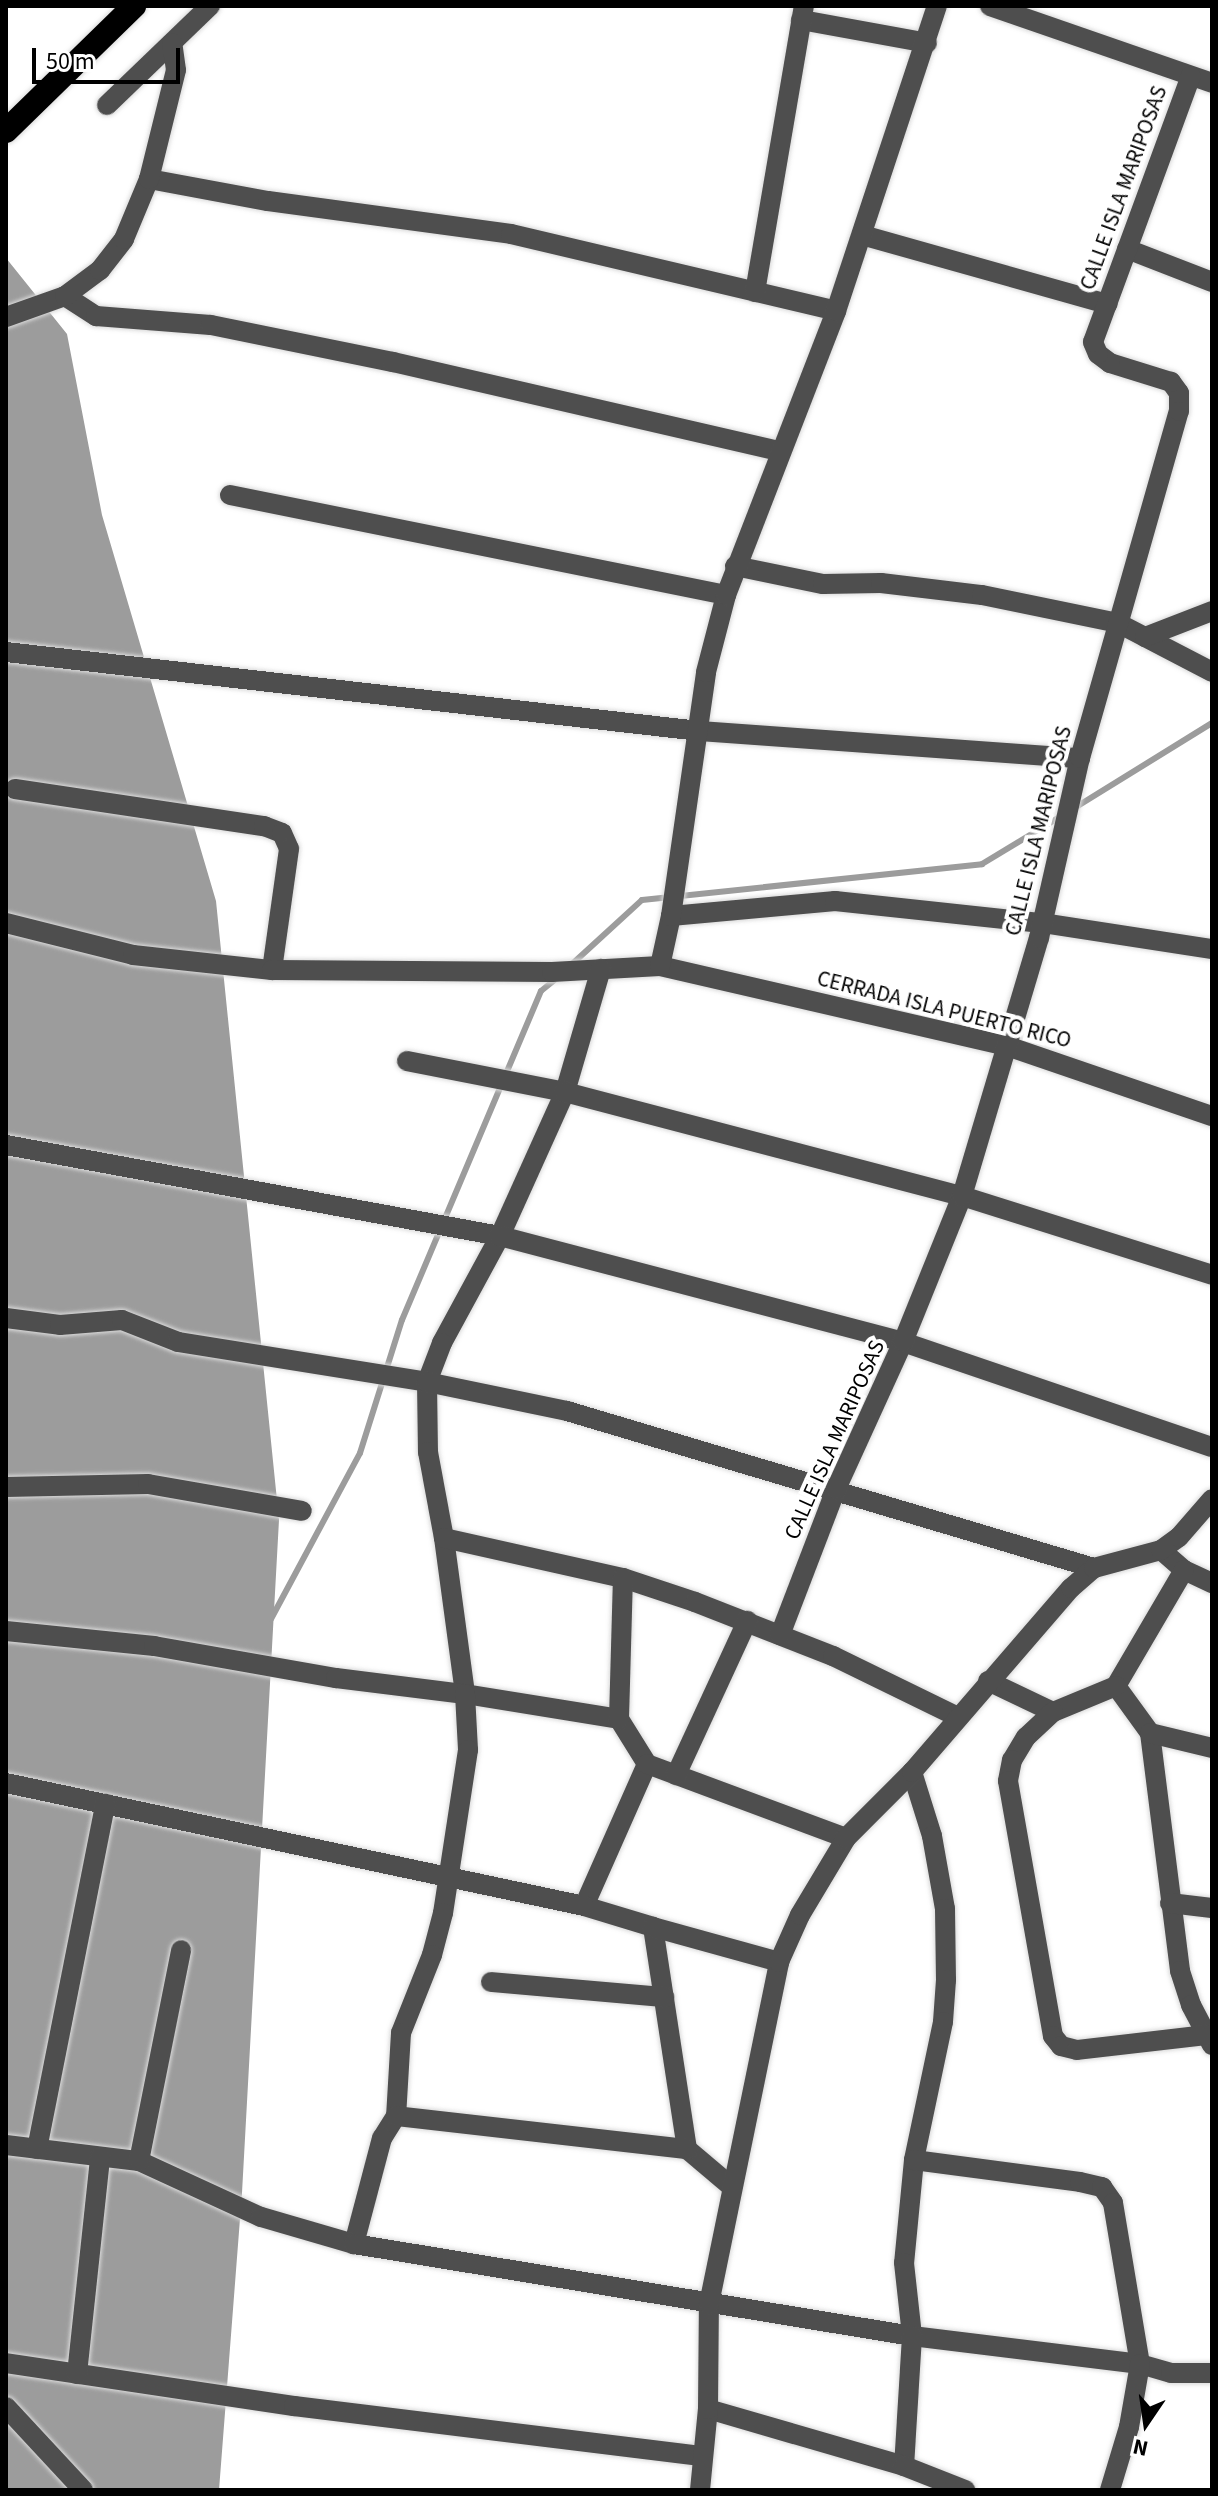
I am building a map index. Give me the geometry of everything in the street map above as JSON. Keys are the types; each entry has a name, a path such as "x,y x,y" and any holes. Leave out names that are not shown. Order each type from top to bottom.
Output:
{"highway":[{"path":"6,131 134,6"}],"street":[{"path":"107,105 210,6"},
{"path":"660,966 671,916 706,672 726,595 779,451 836,311 937,6"},
{"path":"990,6 1212,83"},
{"path":"755,292 802,13 927,43"},
{"path":"6,317 65,296 100,270 124,239 149,179 176,70 172,43"},
{"name":"CALLE ISLA MARIPOSAS","path":"780,1635 836,1489 903,1342 962,1196 1042,923 1080,758 1179,411 1179,393 1171,382 1110,363 1098,354 1093,342 1191,76"},
{"path":"149,179 268,201 511,234 836,311"},
{"path":"862,235 1107,304"},
{"path":"1127,249 1212,282"},
{"path":"65,296 96,316 242,331 779,451"},
{"path":"230,495 726,595"},
{"path":"735,566 823,584 881,583 982,595 1118,623 1212,672"},
{"path":"1145,637 1212,611"},
{"path":"6,652 699,731 1080,758"},
{"path":"15,789 264,826 282,833 289,849 272,970"},
{"path":"671,916 835,901 1042,923 1212,949"},
{"name":"CERRADA ISLA PUERTO RICO","path":"6,923 133,955 272,970 660,966 1007,1046 1212,1116"},
{"path":"354,2244 382,2138 396,2116 401,2033 432,1955 468,1750 465,1694 444,1538 428,1452 427,1382 442,1343 500,1236 565,1092 601,969"},
{"path":"407,1061 565,1092 962,1196 1212,1275"},
{"path":"6,1145 500,1236 903,1342 1212,1447"},
{"path":"6,1318 60,1325 122,1320 178,1342 427,1382 567,1411 1094,1568"},
{"path":"6,1487 148,1484 302,1511"},
{"path":"700,2490 708,2409 709,2304 779,1962 800,1915 846,1838 912,1772 1044,1617 1094,1568 1161,1550 1179,1537 1212,1499"},
{"path":"444,1538 623,1578 747,1621 833,1656 958,1717"},
{"path":"1161,1550 1184,1570 1212,1583"},
{"path":"1116,1686 1150,1733 1180,1971 1191,2005 1210,2040 1077,2050 1061,2046 1053,2036 1008,1781 1012,1760 1026,1737 1053,1712 1116,1686 1184,1570"},
{"path":"623,1578 619,1719 647,1764 846,1838"},
{"path":"676,1775 747,1621"},
{"path":"6,1631 154,1646 336,1678 465,1694 619,1719"},
{"path":"988,1681 1053,1712"},
{"path":"1150,1733 1212,1748"},
{"path":"584,1906 647,1764"},
{"path":"904,2466 912,2336 904,2263 914,2160 943,2022 946,1966 945,1909 932,1836 912,1772"},
{"path":"6,1783 584,1906 779,1962"},
{"path":"37,2149 105,1804"},
{"path":"1170,1903 1212,1908"},
{"path":"653,1927 687,2149"},
{"path":"139,2161 181,1950"},
{"path":"491,1982 664,1997"},
{"path":"396,2116 687,2149 732,2187"},
{"path":"6,2145 139,2161 261,2217 354,2244 912,2336 1140,2364 1171,2373 1212,2373"},
{"path":"77,2374 100,2157"},
{"path":"914,2160 1102,2187 1113,2203 1140,2364 1129,2427 1110,2490"},
{"path":"6,2363 294,2406 703,2456"},
{"path":"6,2407 83,2490"},
{"path":"708,2409 904,2466 965,2490"}],"shaded area":[{"path":"6,258 67,334 102,515 216,901 279,1520 242,2193 219,2490 6,2490"}],"waterway":[{"path":"1076,807 1212,723"},
{"path":"571,965 642,900 982,864 1063,815"},
{"path":"271,1619 360,1453 402,1320 541,991 557,978"}]}
